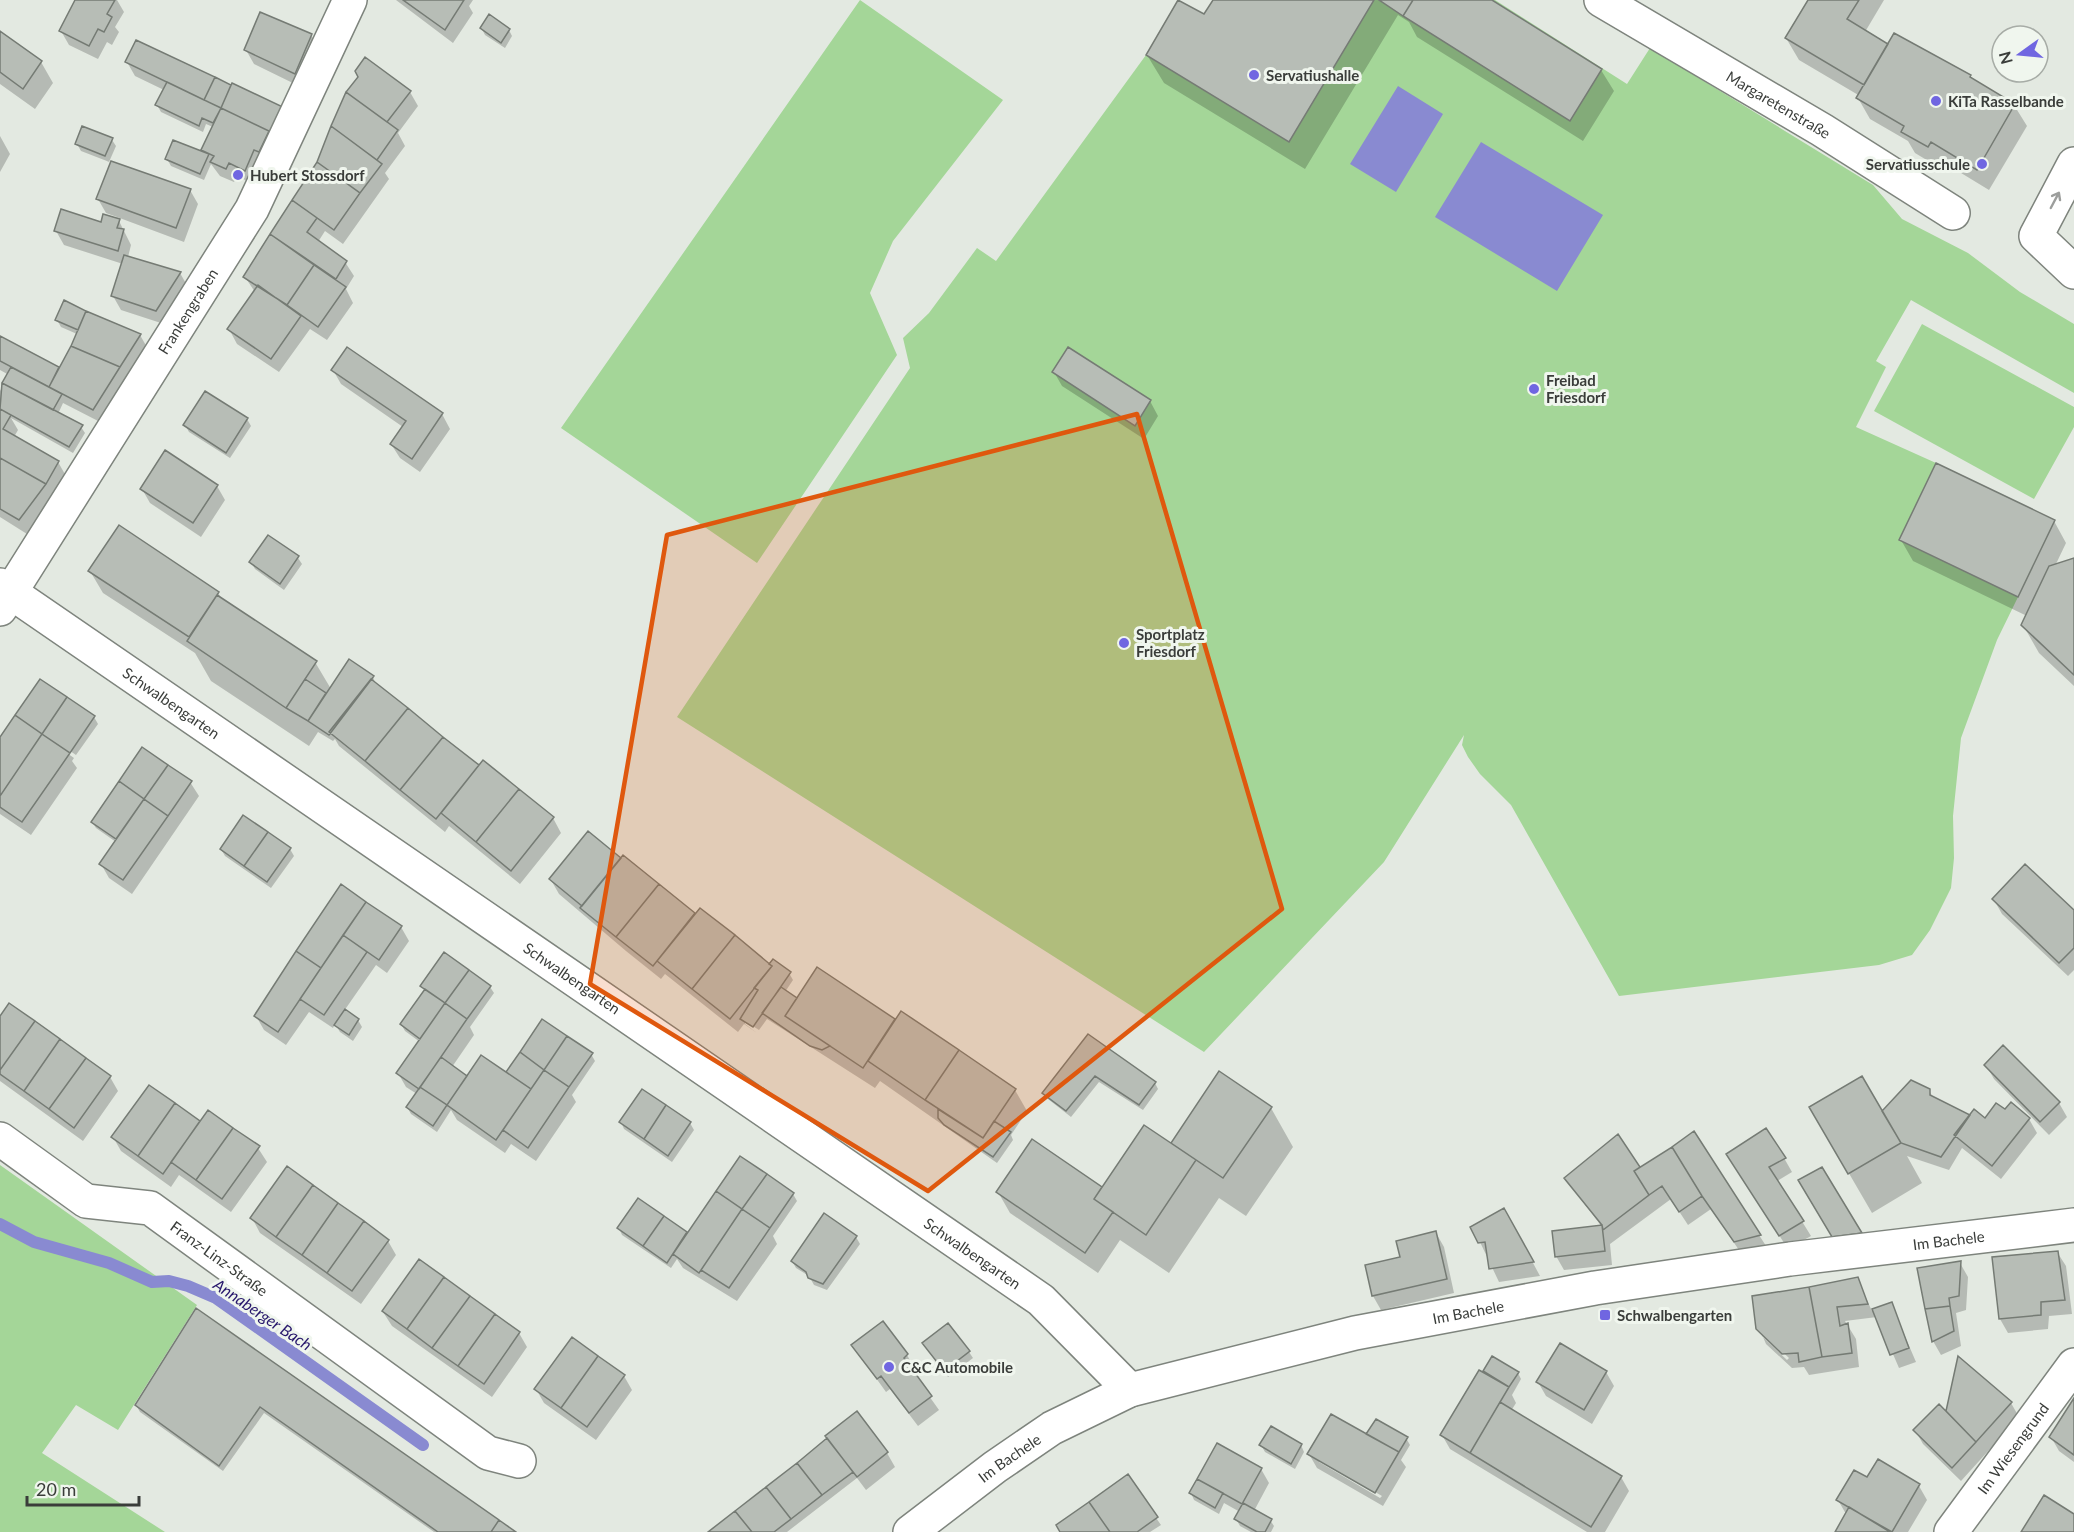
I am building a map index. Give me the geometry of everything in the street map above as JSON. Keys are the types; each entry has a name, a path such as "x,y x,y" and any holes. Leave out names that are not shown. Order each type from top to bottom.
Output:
{"street":[{"name":"Frankengraben","path":"3,596 252,209 350,0"},
{"name":"Margaretenstraße","path":"1601,0 1812,124 1953,213"},
{"path":"2074,164 2036,236 2074,272"},
{"name":"Schwalbengarten","path":"3,596 1041,1300 1130,1390"},
{"name":"Franz-Linz-Straße","path":"0,1139 86,1201 150,1208 488,1453 519,1461"},
{"name":"Im Bachele","path":"910,1532 995,1467 1052,1428 1130,1390 1355,1333 1595,1288 1790,1259 2074,1225"},
{"name":"Im Wiesengrund","path":"1951,1532 2074,1365"}],"highlighted area":[{"path":"1137,414 1282,909 928,1191 590,984 667,535"}],"green space":[{"path":"860,0 1003,100 893,241 870,293 897,355 757,563 561,428"},
{"path":"1374,0 1495,0 1627,84 1650,48 1873,185 1902,219 1968,253 2020,292 2074,324 2074,393 1911,300 1876,361 1886,367 1856,427 1936,463 1899,540 2018,597 1997,640 1961,738 1953,816 1954,858 1951,888 1930,930 1912,955 1879,965 1619,996 1511,805 1480,774 1468,757 1462,745 1464,735 1384,862 1204,1052 677,717 910,368 903,338 929,313 977,248 996,261 1146,55 1289,142"},
{"path":"1922,324 2074,407 2074,427 2034,499 1874,411"},
{"path":"0,1165 197,1305 118,1430 76,1405 42,1453 165,1532 0,1532"}],"water":[{"path":"1398,86 1443,114 1396,192 1350,164"},
{"path":"1481,142 1603,215 1557,291 1435,217"}],"building":[{"path":"75,0 115,0 107,14 112,17 104,32 98,29 89,46 59,31"},
{"path":"403,0 464,0 445,30"},
{"name":"Servatiushalle","path":"1178,0 1204,14 1213,0 1374,0 1289,142 1146,55"},
{"path":"1379,0 1413,0 1403,16"},
{"path":"1413,0 1492,0 1602,69 1570,121 1403,16"},
{"path":"1808,0 1859,0 1847,19 1888,44 1864,85 1785,38"},
{"path":"260,12 312,34 295,74 244,50"},
{"path":"489,14 510,29 501,43 480,28"},
{"path":"0,31 42,61 23,89 0,72"},
{"name":"KiTa Rasselbande","path":"1894,33 1971,75 1970,77 2015,104 1977,170 1931,142 1928,147 1901,132 1904,126 1856,98"},
{"path":"136,40 215,77 204,100 125,62"},
{"path":"365,57 411,91 387,122 346,92 358,77 355,71"},
{"path":"215,77 231,85 221,108 204,100"},
{"path":"167,82 221,108 213,123 202,118 199,126 155,105"},
{"path":"232,83 285,108 273,133 221,108"},
{"path":"346,92 398,130 377,160 331,126"},
{"path":"221,108 269,131 259,152 254,150 245,171 229,163 226,169 210,162 214,156 201,150"},
{"path":"82,126 113,138 105,156 75,144"},
{"path":"331,126 382,164 360,193 317,162"},
{"path":"173,140 209,154 200,174 165,159"},
{"path":"111,161 191,189 176,228 96,199"},
{"path":"317,162 360,193 334,230 292,200"},
{"path":"292,200 317,218 307,232 347,261 336,279 270,234"},
{"path":"61,209 101,222 103,214 120,219 117,228 124,229 118,251 54,231"},
{"path":"270,234 314,265 287,305 243,277"},
{"path":"124,255 181,272 156,311 111,296"},
{"path":"314,265 346,287 318,327 287,305"},
{"path":"258,285 301,316 271,359 227,329"},
{"path":"64,300 86,311 78,330 55,320"},
{"path":"86,311 141,334 120,367 71,346"},
{"path":"0,336 59,367 49,387 0,361"},
{"path":"71,346 120,367 93,410 49,387"},
{"path":"347,347 443,413 412,459 390,444 406,421 331,370"},
{"path":"1068,347 1151,400 1135,426 1052,372"},
{"path":"11,367 62,394 53,410 2,383"},
{"path":"2,383 83,425 69,447 0,409"},
{"path":"205,391 248,418 226,453 183,425"},
{"path":"0,409 11,415 3,429 59,461 46,484 0,458"},
{"path":"165,450 218,485 193,523 140,489"},
{"path":"0,458 46,484 19,520 0,509"},
{"path":"1936,463 2055,520 2018,597 1899,540"},
{"path":"119,525 219,592 189,637 88,571"},
{"path":"268,535 299,556 280,584 249,562"},
{"path":"2074,558 2074,675 2021,625 2049,566"},
{"path":"217,595 317,661 286,708 187,641"},
{"path":"349,659 374,676 329,735 308,721"},
{"path":"40,679 67,697 42,734 15,715"},
{"path":"305,679 326,693 308,721 286,708"},
{"path":"371,679 408,708 365,761 329,732"},
{"path":"67,697 95,716 70,753 42,734"},
{"path":"408,708 443,737 400,790 365,761"},
{"path":"15,715 42,734 0,796 0,737"},
{"path":"42,734 70,753 22,822 0,807 0,796"},
{"path":"443,737 479,765 436,819 400,790"},
{"path":"142,747 168,765 144,799 119,781"},
{"path":"483,760 519,789 476,842 441,813"},
{"path":"168,765 192,781 168,816 144,799"},
{"path":"119,781 144,799 116,839 91,822"},
{"path":"519,789 554,817 511,871 476,842"},
{"path":"144,799 168,816 123,880 99,864"},
{"path":"243,815 268,832 244,866 220,849"},
{"path":"588,831 621,858 582,906 549,879"},
{"path":"268,832 291,848 267,882 244,866"},
{"path":"623,855 659,884 616,937 580,908"},
{"path":"2025,864 2074,910 2074,948 2059,963 1992,899"},
{"path":"341,884 366,902 321,968 296,951"},
{"path":"659,884 695,913 653,966 616,937"},
{"path":"366,902 402,926 379,960 343,935"},
{"path":"700,908 735,935 692,989 657,961"},
{"path":"343,935 367,952 324,1015 300,999"},
{"path":"735,935 772,966 730,1019 692,989"},
{"path":"296,951 321,968 278,1032 254,1016"},
{"path":"444,952 469,970 445,1003 420,986"},
{"path":"773,959 791,972 753,1027 740,1019 758,990 754,988 772,966 769,964"},
{"path":"817,967 895,1019 863,1068 785,1016"},
{"path":"469,970 491,986 467,1019 445,1003"},
{"path":"781,987 797,998 785,1016 830,1046 822,1050 810,1046 762,1013"},
{"path":"425,989 445,1003 420,1039 400,1024"},
{"path":"9,1003 35,1021 0,1070 0,1016"},
{"path":"445,1003 467,1019 419,1089 396,1073"},
{"path":"345,1009 359,1019 349,1035 334,1025"},
{"path":"901,1011 959,1050 925,1100 868,1061"},
{"path":"542,1019 567,1036 544,1070 520,1052"},
{"path":"35,1021 60,1039 24,1091 0,1074 0,1070"},
{"path":"1088,1034 1156,1082 1139,1105 1095,1076 1066,1111 1042,1093"},
{"path":"567,1036 593,1053 569,1087 544,1070"},
{"path":"60,1039 86,1058 49,1109 24,1091"},
{"path":"2003,1045 2060,1102 2040,1122 1984,1065"},
{"path":"959,1050 1016,1089 983,1138 925,1100"},
{"path":"520,1052 544,1070 531,1089 506,1072"},
{"path":"481,1055 531,1089 496,1140 447,1105"},
{"path":"441,1057 467,1076 447,1105 420,1087"},
{"path":"86,1058 111,1076 74,1128 49,1109"},
{"path":"544,1070 569,1087 528,1148 503,1130"},
{"path":"1219,1071 1272,1107 1223,1178 1171,1143"},
{"path":"1862,1076 1901,1143 1848,1174 1809,1107"},
{"path":"1911,1080 1930,1089 1930,1095 1970,1115 1941,1157 1901,1143 1882,1111"},
{"path":"149,1085 175,1103 138,1156 111,1137"},
{"path":"420,1087 447,1105 433,1126 406,1107"},
{"path":"642,1089 666,1105 644,1139 619,1122"},
{"path":"2011,1102 2030,1118 1992,1166 1954,1135 1974,1109 1985,1118 1996,1103 2005,1109"},
{"path":"175,1103 200,1121 163,1174 138,1156"},
{"path":"666,1105 691,1122 668,1156 644,1139"},
{"path":"938,1109 983,1138 994,1121 1011,1132 993,1157 944,1125 938,1118"},
{"path":"208,1110 233,1128 196,1180 171,1162"},
{"path":"1144,1125 1196,1160 1146,1235 1094,1199"},
{"path":"233,1128 260,1146 222,1199 196,1180"},
{"path":"1766,1128 1786,1158 1769,1167 1804,1221 1779,1236 1726,1154"},
{"path":"1694,1131 1761,1235 1734,1242 1702,1196 1672,1147"},
{"path":"1618,1134 1640,1167 1634,1171 1649,1195 1603,1230 1602,1225 1564,1178"},
{"path":"1032,1139 1102,1187 1094,1199 1113,1212 1085,1253 996,1192"},
{"path":"1672,1147 1702,1196 1679,1212 1662,1186 1649,1195 1634,1171"},
{"path":"740,1156 767,1174 742,1209 716,1191"},
{"path":"287,1166 313,1185 276,1237 250,1218"},
{"path":"1822,1167 1862,1233 1832,1237 1798,1180"},
{"path":"767,1174 794,1193 770,1228 742,1209"},
{"path":"313,1185 338,1203 302,1255 276,1237"},
{"path":"716,1191 742,1209 699,1273 673,1254"},
{"path":"638,1198 664,1216 643,1246 617,1228"},
{"path":"338,1203 364,1221 327,1273 302,1255"},
{"path":"1504,1208 1534,1262 1489,1269 1485,1242 1478,1243 1470,1227"},
{"path":"742,1209 770,1228 729,1288 701,1270"},
{"path":"824,1213 857,1236 823,1284 808,1278 806,1272 791,1261"},
{"path":"664,1216 687,1232 667,1263 643,1246"},
{"path":"364,1221 389,1240 352,1291 327,1273"},
{"path":"1602,1225 1605,1251 1555,1257 1552,1231"},
{"path":"1436,1231 1447,1279 1372,1296 1365,1265 1400,1257 1396,1241"},
{"path":"2058,1251 2065,1300 2041,1302 2041,1315 1999,1319 1992,1257"},
{"path":"419,1259 444,1277 407,1329 382,1311"},
{"path":"1961,1261 1959,1296 1949,1298 1950,1306 1925,1309 1917,1268"},
{"path":"444,1277 470,1296 432,1348 407,1329"},
{"path":"1858,1277 1868,1304 1837,1307 1840,1326 1848,1323 1852,1353 1822,1357 1809,1287"},
{"path":"1809,1287 1822,1357 1799,1362 1798,1353 1782,1354 1756,1329 1752,1296"},
{"path":"470,1296 495,1314 458,1366 432,1348"},
{"path":"1892,1302 1909,1348 1890,1355 1872,1309"},
{"path":"1950,1306 1954,1331 1932,1342 1925,1309"},
{"path":"196,1308 499,1520 491,1532 438,1532 260,1407 219,1466 135,1405"},
{"path":"495,1314 520,1332 484,1384 458,1366"},
{"name":"C&C Automobile","path":"883,1321 908,1354 904,1358 932,1396 909,1413 881,1376 877,1379 851,1345"},
{"path":"948,1323 970,1351 944,1371 922,1343"},
{"path":"572,1337 598,1356 561,1408 534,1389"},
{"path":"1560,1343 1607,1371 1584,1410 1536,1382"},
{"path":"598,1356 625,1375 587,1427 561,1408"},
{"path":"1492,1356 1519,1372 1509,1387 1483,1371"},
{"path":"1958,1356 2012,1402 1976,1442 1946,1411"},
{"path":"1479,1370 1509,1387 1470,1453 1440,1435"},
{"path":"2074,1398 2074,1455 2049,1437"},
{"path":"1500,1402 1622,1476 1591,1527 1470,1453"},
{"path":"1939,1404 1976,1442 1952,1468 1913,1430"},
{"path":"857,1411 888,1452 857,1477 825,1436"},
{"path":"1331,1414 1399,1452 1375,1493 1307,1454"},
{"path":"1376,1419 1408,1437 1399,1452 1366,1434"},
{"path":"1271,1426 1302,1444 1291,1464 1259,1445"},
{"path":"827,1438 853,1472 822,1495 797,1463"},
{"path":"1217,1443 1262,1468 1242,1504 1197,1479"},
{"path":"1878,1459 1920,1484 1892,1532 1836,1500 1854,1470 1867,1477"},
{"path":"797,1463 822,1495 791,1519 766,1487"},
{"path":"1128,1474 1158,1517 1137,1532 1110,1532 1089,1502"},
{"path":"1197,1479 1223,1493 1215,1508 1189,1493"},
{"path":"766,1487 791,1519 774,1532 752,1532 735,1511"},
{"path":"2044,1495 2074,1514 2074,1532 2021,1532"},
{"path":"1089,1502 1110,1532 1060,1532 1056,1525"},
{"path":"1243,1503 1272,1519 1265,1532 1257,1532 1234,1519"},
{"path":"1849,1507 1890,1532 1835,1532"},
{"path":"735,1511 752,1532 708,1532"},
{"path":"499,1520 516,1532 491,1532"}],"waterway":[{"name":"Annaberger Bach","path":"0,1224 34,1242 109,1263 152,1282 169,1281 216,1298 423,1445"}],"place":[{"name":"Servatiushalle","path":"1254,75"},
{"name":"KiTa Rasselbande","path":"1936,101"},
{"name":"Servatiusschule","path":"1982,164"},
{"name":"Hubert Stossdorf","path":"238,175"},
{"name":"Freibad Friesdorf","path":"1534,389"},
{"name":"Sportplatz Friesdorf","path":"1124,643"},
{"name":"Schwalbengarten","path":"1605,1315"},
{"name":"C&C Automobile","path":"889,1367"}]}
